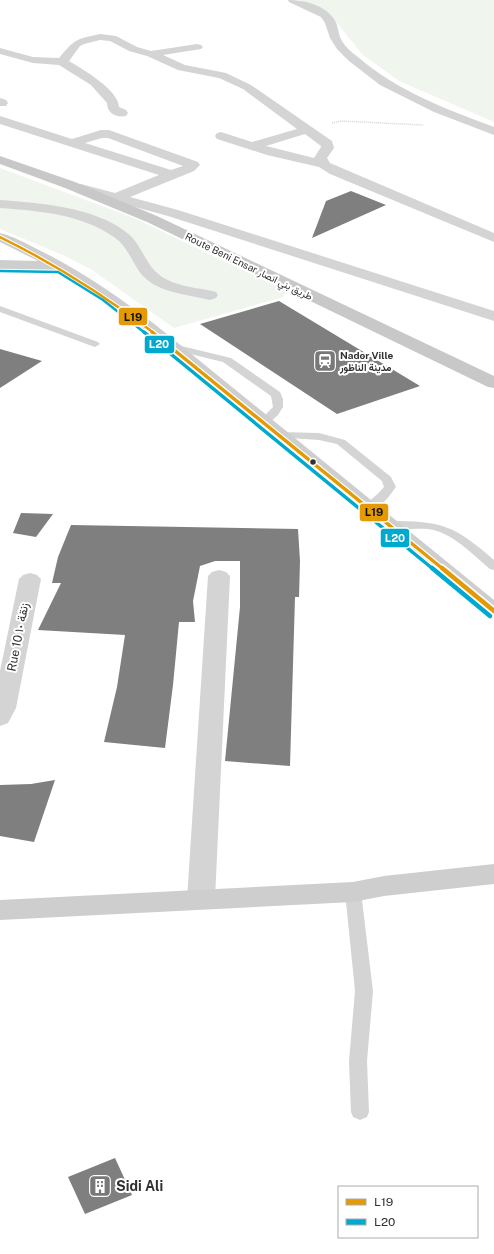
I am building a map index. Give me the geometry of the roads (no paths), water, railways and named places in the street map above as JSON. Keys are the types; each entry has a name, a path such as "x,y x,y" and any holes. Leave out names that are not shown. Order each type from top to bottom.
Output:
{"main road":[{"name":"Route Beni Ensar طريق بني انصار","path":"0,160 70,185 158,222 494,383"},
{"path":"0,237 60,266 106,295 173,347 494,611"},
{"path":"0,264 60,266"},
{"path":"0,910 353,892 384,886 494,874"}],"street":[{"path":"293,0 328,18 331,23 335,40 354,59 383,81 421,101 494,131"},
{"path":"62,62 76,44 100,37 112,38 133,49 150,54 182,68 222,75 247,87 327,144 328,148 320,157 323,164"},
{"path":"150,54 196,47"},
{"path":"0,51 33,60 62,62 82,72 113,102 113,109 122,113"},
{"path":"0,120 172,175"},
{"path":"251,146 307,130"},
{"path":"72,143 101,134 109,134 193,165 190,168 115,198"},
{"path":"221,136 251,146 323,164 335,171 494,238"},
{"path":"70,185 173,213 494,316"},
{"path":"0,204 36,207 75,215 103,225 127,240 150,276 160,282 210,295"},
{"path":"201,899 219,576"},
{"name":"Rue 10 زنقة ١٠","path":"0,718 4,708 30,579"}],"lane":[{"path":"0,309 95,344"},
{"path":"173,347 227,360 276,394 280,401 279,406 274,414 264,422"},
{"path":"280,435 311,435 328,438 342,443 387,479 390,487 383,497 369,508"},
{"path":"389,525 429,526 438,528 468,545 494,566"},
{"path":"353,892 364,991 358,1061 360,1112"}],"place":[{"name":"Nador Ville مدينة الناظور","path":"325,361"},
{"name":"Sidi Ali","path":"100,1186"}]}
